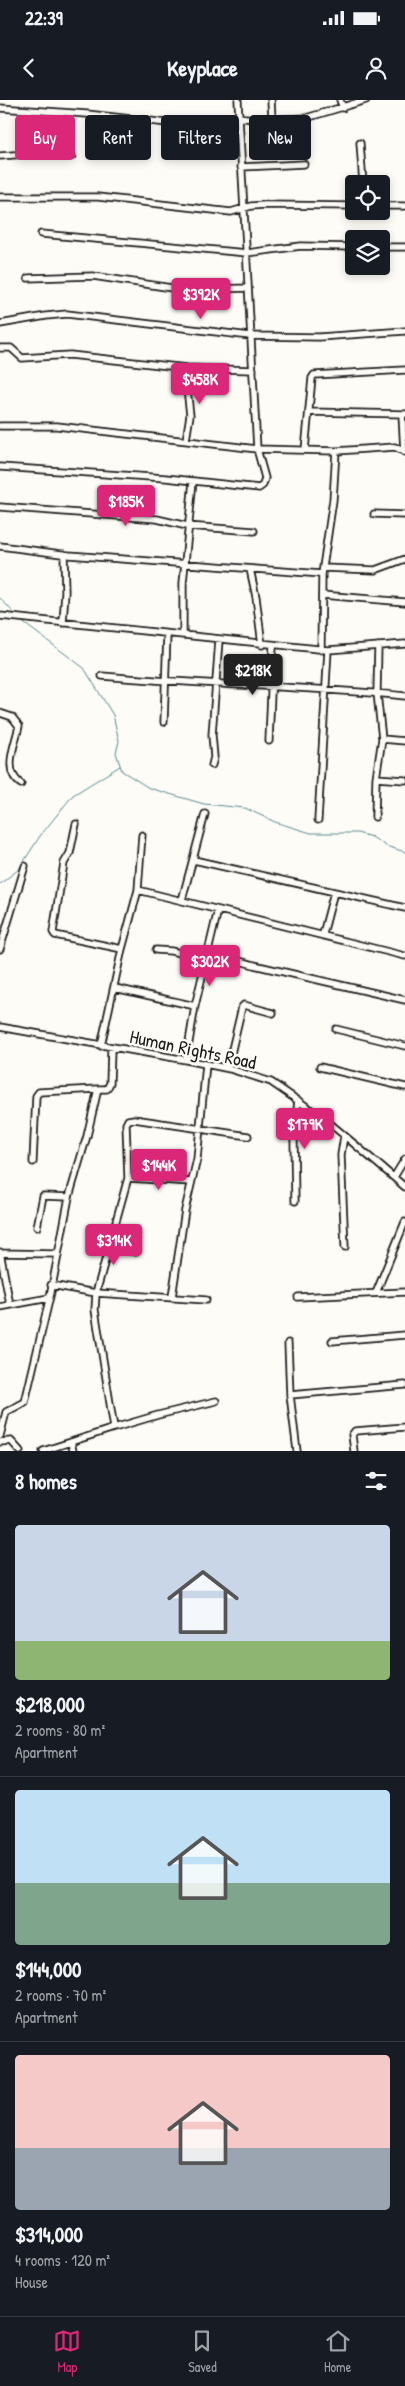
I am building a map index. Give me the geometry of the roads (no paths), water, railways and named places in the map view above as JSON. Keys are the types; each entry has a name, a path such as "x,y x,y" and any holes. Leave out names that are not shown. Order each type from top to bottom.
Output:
{"street":[{"path":"238,100 238,115"},
{"path":"271,100 272,115"},
{"path":"340,100 343,108"},
{"path":"311,117 366,100"},
{"path":"0,108 87,114 161,122"},
{"path":"0,467 193,481 259,488 263,485 265,478 257,449 239,131"},
{"path":"360,144 362,175"},
{"path":"0,156 15,155"},
{"path":"241,167 304,164"},
{"path":"0,197 74,196 122,199 201,210 231,212 265,205 345,206"},
{"path":"390,206 405,206"},
{"path":"41,234 247,253 301,246 345,246"},
{"path":"390,247 405,247"},
{"path":"28,278 93,276 185,290 248,288"},
{"path":"0,324 67,314 250,336 319,337 405,331"},
{"path":"0,348 11,348 22,358 70,355 187,368 253,370"},
{"path":"186,440 190,415 186,380 187,368"},
{"path":"305,450 310,412 311,383 314,375 405,370"},
{"path":"310,412 403,414 404,452"},
{"path":"0,426 57,426 257,449 336,451 395,447 404,452"},
{"path":"322,650 323,571 333,500 336,451"},
{"path":"183,635 187,526 193,481"},
{"path":"0,507 157,519 187,526 254,531"},
{"path":"374,514 405,515"},
{"path":"0,546 64,554 250,570 375,570 405,559"},
{"path":"63,624 65,592 64,554"},
{"path":"250,570 256,598 262,645"},
{"path":"322,595 405,602"},
{"path":"0,616 322,650 405,644"},
{"path":"164,722 167,634"},
{"path":"212,765 214,757 212,735 219,640"},
{"path":"269,740 273,645"},
{"path":"375,817 376,778 382,739 378,693 378,646"},
{"path":"318,820 328,650"},
{"path":"102,676 165,682 270,686 405,696"},
{"path":"0,713 12,717 18,726 11,769 14,779 21,784"},
{"path":"382,739 405,741"},
{"path":"376,778 405,780"},
{"path":"182,900 205,814"},
{"path":"76,824 70,853 64,863 53,932 55,935 122,949"},
{"path":"101,1046 122,949 138,890 142,835"},
{"path":"194,860 405,908"},
{"path":"0,949 25,866"},
{"path":"138,890 323,934 405,956"},
{"path":"323,934 334,892"},
{"path":"186,1060 195,1006 218,910"},
{"path":"156,950 171,951 207,959"},
{"path":"207,952 254,965 405,1000"},
{"path":"115,988 195,1006"},
{"path":"225,1068 230,1058 242,1007 244,1005 273,1013"},
{"name":"Human Rights Road","path":"0,1027 206,1064 271,1082 298,1100 405,1186"},
{"path":"336,1029 405,1046"},
{"path":"34,1162 36,1096 39,1092 107,1089 110,1083 111,1048"},
{"path":"172,1297 201,1129 206,1064"},
{"path":"320,1067 405,1087"},
{"path":"0,1436 6,1412 25,1402 49,1298 56,1254 69,1197 87,1136 98,1089"},
{"path":"295,1200 294,1140 298,1100"},
{"path":"114,1428 95,1310 96,1293 128,1178 126,1124 128,1120 248,1136"},
{"path":"344,1136 341,1155 345,1247"},
{"path":"394,1177 405,1159"},
{"path":"128,1178 191,1182"},
{"path":"37,1227 43,1196 69,1197"},
{"path":"376,1293 405,1222"},
{"path":"108,1246 136,1252"},
{"path":"10,1305 0,1252 56,1254"},
{"path":"51,1285 96,1293 206,1300"},
{"path":"298,1297 405,1292"},
{"path":"0,1307 49,1298"},
{"path":"332,1341 405,1335"},
{"path":"288,1343 290,1395 297,1451"},
{"path":"290,1395 405,1385"},
{"path":"43,1451 158,1415 216,1401"},
{"path":"354,1451 352,1435 355,1430 405,1427"},
{"path":"0,1442 10,1441 20,1451"},
{"path":"71,1442 73,1451"}],"waterway":[{"path":"0,598 15,614"},
{"path":"21,621 84,668 113,715 119,741 116,753 122,771 149,788 204,804 245,808 275,822 311,833 357,833 372,837 386,846 405,852"},
{"path":"0,884 19,869 40,836 73,795 120,766"}]}
